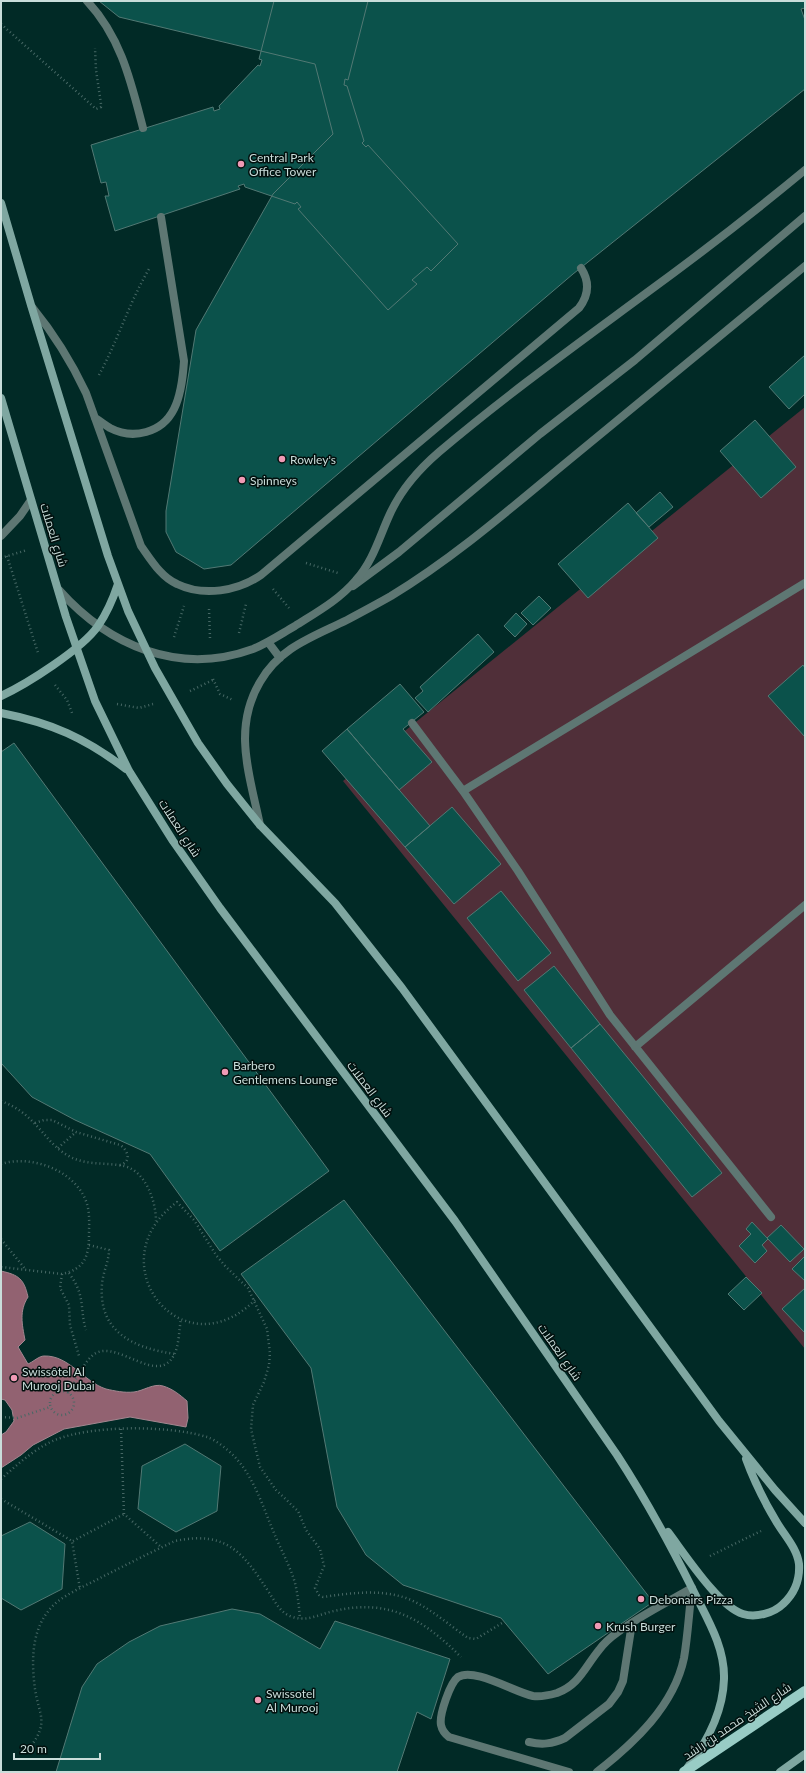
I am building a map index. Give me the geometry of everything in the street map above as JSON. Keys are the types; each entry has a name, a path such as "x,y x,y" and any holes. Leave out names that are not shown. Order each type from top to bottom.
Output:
{"main road":[{"name":"شارع الشيخ محمد بن راشد","path":"684,1772 805,1691"}],"street":[{"path":"87,1 106,24 119,48 129,74 143,128"},
{"path":"345,591 357,579 376,550 389,516 410,481 439,452 555,360 720,238 805,170"},
{"path":"1,203 98,528 118,584 148,652 172,700 198,743 260,825 335,903 402,988 719,1422 805,1523"},
{"path":"59,590 71,603 98,626 122,641 148,652 167,657 210,659 234,655 268,642 332,602 399,552 540,434 635,360 805,216"},
{"path":"95,418 110,428 124,433 138,434 153,430 165,422 174,410 181,385 184,361 161,217"},
{"path":"260,825 246,760 244,742 245,724 254,693 261,680 280,658 296,644 385,599 453,555 805,266"},
{"path":"31,306 62,347 86,393 141,546 151,561 163,574 177,584 208,591 229,590 250,582 261,575 579,308 584,301 587,284 585,275 580,268"},
{"name":"شارع العملات","path":"1,398 66,617 78,647 95,701 129,771 173,840 220,908 459,1227 617,1455 654,1514 716,1636 722,1658 724,1678 721,1699 716,1719 707,1738 684,1772"},
{"path":"1,536 20,516 31,500"},
{"path":"1,696 44,671 78,647 98,626 112,602 118,584"},
{"path":"463,791 805,584"},
{"path":"268,642 280,658"},
{"path":"1,713 27,718 80,738 105,753 129,771"},
{"path":"412,723 463,791 559,934 587,981 610,1015 771,1217"},
{"path":"635,1046 805,905"},
{"path":"654,1514 693,1565 729,1606 744,1614 761,1615 778,1609 791,1597 798,1581 799,1563 792,1546 777,1523 753,1477 744,1453"},
{"path":"569,1772 455,1740 444,1733 440,1720 452,1683 463,1675 470,1674 534,1696 545,1696 557,1693 568,1688 577,1681 585,1672 599,1650 608,1641 632,1623 692,1588"},
{"path":"597,1772 634,1740 654,1719 666,1700 684,1659 692,1588"},
{"path":"529,1742 539,1744 557,1741 609,1704 618,1692 623,1681 632,1623"},
{"path":"780,1772 805,1754"}],"path":[{"path":"1,24 96,109 101,107 102,104 96,70 95,42 98,13"},
{"path":"86,393 109,356 137,290 166,246"},
{"path":"1,558 45,545"},
{"path":"7,556 44,671 67,700 80,738"},
{"path":"284,556 357,579"},
{"path":"261,575 301,622"},
{"path":"234,655 250,582"},
{"path":"167,657 190,588"},
{"path":"67,700 95,701 139,708 172,700 213,680"},
{"path":"1,1101 22,1112 66,1155 78,1161 92,1164 117,1165 126,1167 137,1174 146,1184 156,1208 156,1221"},
{"path":"34,1123 44,1120 52,1120 76,1132 120,1145 125,1148 128,1153 128,1160 123,1164 117,1165"},
{"path":"58,1148 76,1132"},
{"path":"1,1164 19,1161 32,1162 48,1166 73,1182 81,1192 89,1215 89,1245 86,1260 78,1268 69,1273 62,1274 1,1267"},
{"path":"255,1300 239,1314 226,1320 201,1324 181,1320 166,1311 150,1290 144,1262 145,1248 149,1234 156,1221 166,1210 177,1202 194,1220 216,1255 248,1288 255,1300 267,1329 270,1353 269,1365 264,1382 253,1405 251,1428 260,1467 276,1490 298,1511 306,1530 320,1549 324,1566 315,1588 316,1592 324,1597 350,1592 372,1592 407,1598 473,1640 502,1623"},
{"path":"1,1239 27,1270"},
{"path":"89,1245 109,1250 102,1284 103,1300 106,1315 115,1330 129,1342 159,1352 175,1354"},
{"path":"69,1273 76,1283 80,1295 83,1321 86,1330"},
{"path":"62,1274 60,1288 69,1305 70,1325 79,1356"},
{"path":"68,1393 89,1358 101,1351 109,1351 154,1366 162,1366 169,1363 175,1354 181,1320"},
{"path":"60,1391 68,1393 74,1402 70,1411 66,1414 57,1414 50,1407 51,1398 60,1391"},
{"path":"1,1417 11,1419 50,1407"},
{"path":"121,1429 124,1514 161,1547"},
{"path":"1,1479 34,1451 54,1441 76,1433 121,1429 182,1431 208,1438 234,1455 251,1479 288,1563 295,1584 300,1619"},
{"path":"1,1499 72,1541 80,1589"},
{"path":"72,1541 124,1514"},
{"path":"693,1565 777,1523"},
{"path":"31,1746 40,1730 42,1719 33,1677 33,1658 37,1630 48,1611 57,1602 161,1547 175,1541 191,1538 206,1538 220,1542 234,1549 246,1559 278,1606 292,1617 300,1619 309,1618 348,1607 367,1606 386,1608 401,1612 428,1628 444,1640 461,1656 477,1676"}],"shaded area":[{"path":"805,407 805,1349 343,781"},
{"path":"1,1271 16,1276 25,1286 28,1297 23,1307 22,1318 25,1340 18,1347 28,1364 42,1356 53,1357 69,1364 98,1386 116,1391 134,1392 160,1385 167,1387 187,1401 188,1418 186,1427 130,1417 64,1429 33,1445 1,1468 1,1435 6,1432 14,1421 12,1410 5,1400 1,1399"}],"building":[{"path":"99,1 805,1 805,8 801,9 805,20 805,89 573,274 231,565 204,569 176,552 166,532 166,511 196,330 273,194 333,134 315,64 119,17"},
{"name":"Central Park Office Tower","path":"274,1 368,1 348,80 345,79 344,85 347,86 364,141 362,143 366,147 368,145 458,244 431,271 427,267 412,280 417,284 388,310 298,209 301,207 297,202 295,204 245,187 244,184 238,186 240,189 115,231 105,196 109,196 106,182 101,183 91,145 213,107 214,111 220,109 219,106 258,65 260,66 262,60 259,59"},
{"path":"805,355 805,394 789,409 769,387"},
{"path":"755,420 796,467 761,498 720,451"},
{"path":"660,492 673,507 649,527 636,513"},
{"path":"628,503 658,538 588,598 558,564"},
{"path":"539,596 551,608 533,625 521,613"},
{"path":"516,613 527,624 515,637 504,626"},
{"path":"478,634 494,652 428,712 415,698 423,691 420,687"},
{"path":"803,665 805,668 805,737 768,696"},
{"path":"400,684 424,712 403,729 432,762 399,790 347,729"},
{"path":"347,729 430,826 405,847 322,751"},
{"path":"14,743 329,1171 220,1251 150,1154 75,1120 32,1097 1,1063 1,752"},
{"path":"452,807 501,864 454,904 405,847"},
{"path":"501,891 551,953 518,981 467,918"},
{"path":"554,966 600,1024 571,1048 524,990"},
{"path":"600,1024 722,1173 692,1197 571,1048"},
{"path":"344,1200 653,1602 548,1674 501,1618 403,1585 366,1555 337,1507 311,1368 241,1274"},
{"path":"752,1222 768,1239 762,1245 767,1251 755,1263 739,1246 751,1234 746,1229"},
{"path":"781,1225 804,1249 790,1262 767,1238"},
{"path":"805,1256 805,1281 792,1269"},
{"path":"746,1277 762,1293 744,1310 728,1294"},
{"path":"805,1288 805,1333 782,1309"},
{"path":"185,1444 221,1466 217,1511 176,1532 138,1509 142,1466"},
{"path":"30,1522 65,1544 62,1589 21,1610 1,1598 1,1536"},
{"name":"Swissotel Al Murooj","path":"232,1609 260,1614 320,1649 335,1621 450,1659 431,1719 417,1712 397,1772 56,1772 82,1687 97,1664 129,1642 160,1626"}],"place":[{"name":"Central Park Office Tower","path":"241,164"},
{"name":"Rowley's","path":"282,459"},
{"name":"Spinneys","path":"242,480"},
{"name":"Barbero Gentlemens Lounge","path":"225,1072"},
{"name":"Swissôtel Al Murooj Dubai","path":"14,1378"},
{"name":"Debonairs Pizza","path":"641,1599"},
{"name":"Krush Burger","path":"598,1626"},
{"name":"Swissotel Al Murooj","path":"258,1700"}]}
